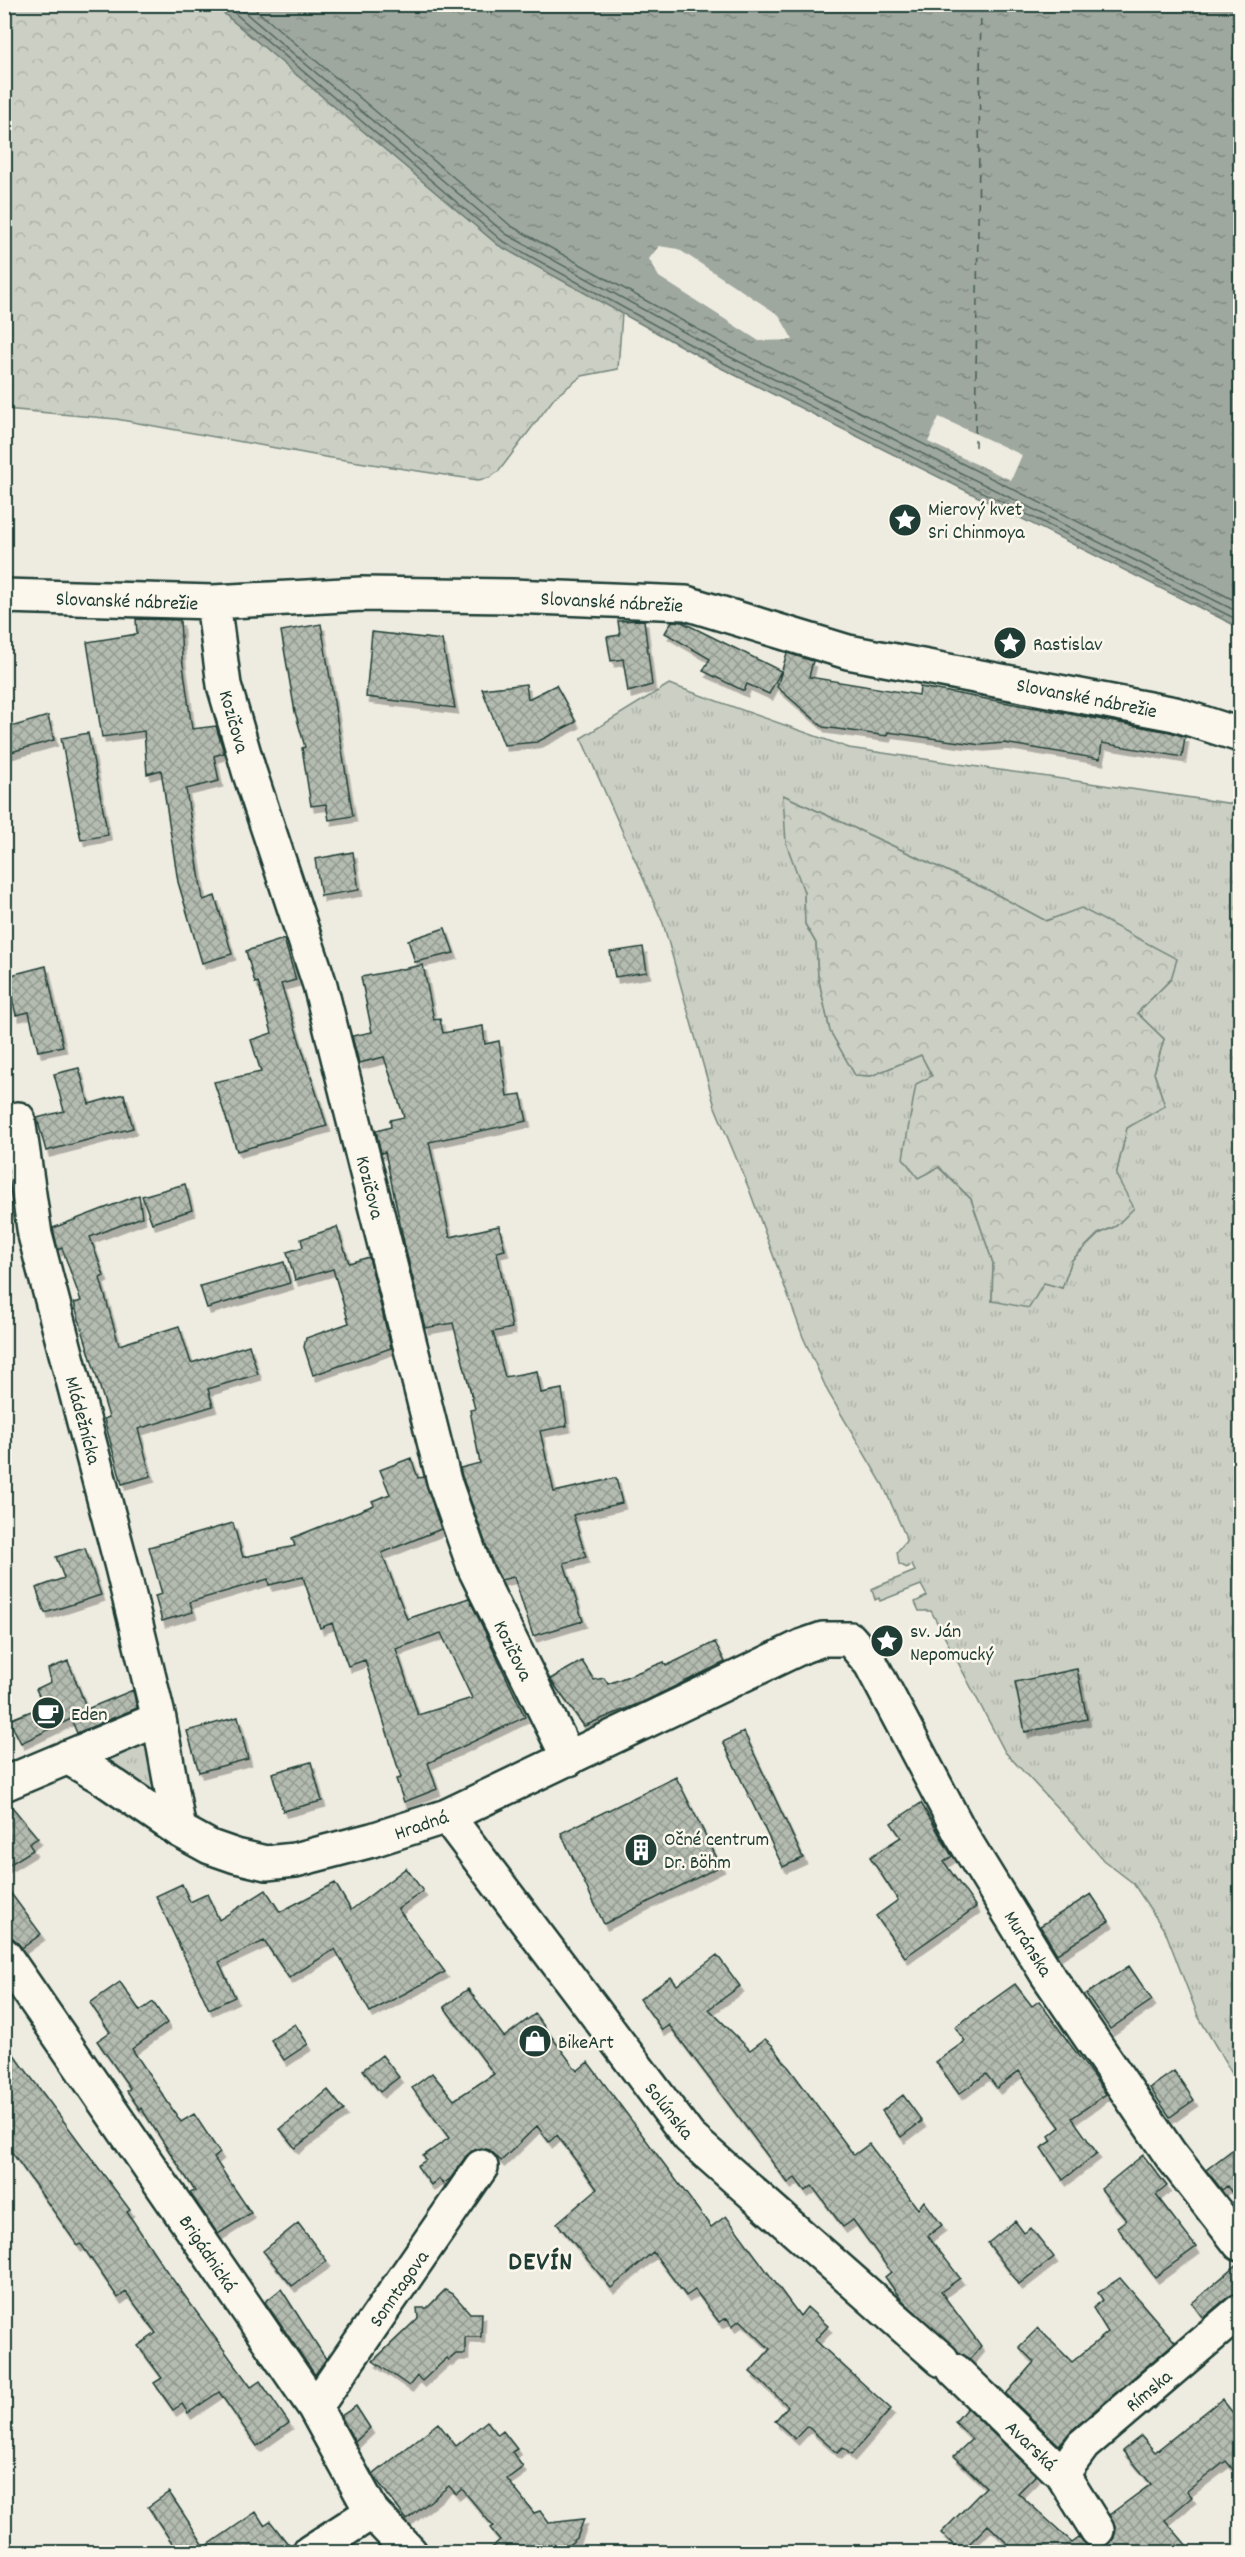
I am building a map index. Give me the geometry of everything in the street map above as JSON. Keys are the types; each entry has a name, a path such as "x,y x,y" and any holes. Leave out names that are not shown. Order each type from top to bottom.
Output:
{"street":[{"name":"Slovanské nábrežie","path":"4,596 213,602 362,594 511,596 686,603 848,652 1175,714 1240,735"},
{"name":"Kozičova","path":"213,602 224,685 249,771 320,985 444,1480 475,1569 569,1759"},
{"name":"Mládežnícka","path":"18,1119 35,1235 122,1567 159,1719 179,1830"},
{"name":"Hradná","path":"67,1757 100,1776 179,1830 210,1847 266,1863 295,1860 447,1816 803,1646 836,1638"},
{"name":"Muránska","path":"836,1638 850,1639 871,1664 962,1836 1047,1974 1170,2154 1240,2244"},
{"path":"4,1784 159,1719"},
{"name":"Solúnska","path":"447,1816 688,2137 948,2365"},
{"name":"Brigádnická","path":"4,1955 315,2408 372,2512 410,2553"},
{"name":"Sonntagova","path":"315,2408 481,2167"},
{"name":"Rímska","path":"1062,2474 1083,2445 1240,2311"},
{"name":"Avarská","path":"948,2365 1062,2474 1097,2530"},
{"path":"310,2553 372,2512"}],"green space":[{"path":"4,5 214,5 498,245 622,313 618,369 582,376 555,397 499,471 489,478 478,480 325,457 116,419 5,409"},
{"path":"669,684 849,748 1240,805 1240,1208 1234,1220 1240,1240 1240,2087 1198,2016 1166,1933 1133,1883 1103,1860 1005,1752 931,1611 919,1611 915,1602 927,1596 921,1585 880,1601 879,1598 875,1600 872,1590 876,1587 915,1571 912,1565 907,1568 899,1564 897,1552 906,1541 905,1535 883,1485 828,1392 803,1337 749,1189 715,1107 663,923 581,738","holes":["783,795 990,891 1046,921 1081,909 1173,967 1171,979 1137,1013 1164,1039 1154,1073 1165,1106 1127,1127 1116,1175 1116,1226 1099,1234 1072,1260 1062,1288 1044,1282 992,1301 993,1263 971,1199 938,1167 932,1076 921,1055 871,1076 855,1075 830,1031 818,976 816,943 805,924 804,892"]},
{"path":"783,795 990,891 1046,921 1081,908 1177,959 1171,979 1137,1013 1164,1039 1154,1073 1165,1106 1127,1128 1116,1175 1134,1208 1116,1226 1098,1234 1072,1260 1062,1288 1044,1283 1029,1308 992,1301 993,1263 971,1199 939,1167 918,1178 903,1158 916,1084 932,1076 921,1055 871,1076 855,1075 830,1031 818,976 816,943 805,924 804,892 786,843"},
{"path":"153,1727 162,1789 152,1797 92,1755"}],"water":[{"path":"214,5 1240,5 1240,628 717,366 498,245"}],"pier":[{"path":"659,246 678,249 779,315 793,340 759,341 659,277 649,259"},
{"path":"939,417 1022,455 1011,480 928,442"}],"building":[{"path":"136,619 180,620 182,657 192,729 216,726 224,753 214,756 219,781 186,789 203,900 215,896 232,954 202,963 178,882 161,770 147,774 144,731 102,737 87,642 137,634"},
{"path":"644,620 652,685 628,692 623,659 611,661 607,637 620,635 618,621"},
{"path":"672,621 682,622 781,671 769,694 747,684 744,691 703,671 710,659 665,633"},
{"path":"321,624 353,816 329,820 326,804 311,806 302,748 305,747 295,712 281,631"},
{"path":"372,632 442,640 455,708 366,697"},
{"path":"787,653 813,661 809,677 919,695 920,687 1170,732 1185,737 1182,757 1102,743 1100,759 1004,743 981,745 888,732 887,736 823,727 777,687"},
{"path":"526,684 528,699 556,685 576,722 537,742 504,745 482,689"},
{"path":"48,716 54,740 4,754 4,729"},
{"path":"88,733 108,835 81,840 61,738"},
{"path":"353,852 359,890 321,896 315,859"},
{"path":"445,928 454,953 415,962 408,940"},
{"path":"284,939 296,980 281,984 327,1126 237,1151 214,1082 261,1072 251,1040 272,1033 258,982 255,983 246,951"},
{"path":"643,947 647,972 615,977 610,952"},
{"path":"423,965 434,1020 440,1019 443,1033 483,1026 485,1044 499,1041 507,1096 521,1094 527,1121 429,1142 450,1237 499,1226 505,1250 497,1252 512,1328 493,1332 505,1377 537,1371 541,1393 562,1389 567,1426 540,1431 554,1492 616,1478 622,1503 573,1515 586,1557 564,1563 583,1621 533,1636 514,1577 501,1580 492,1562 462,1476 460,1468 480,1463 470,1410 475,1409 453,1323 425,1328 385,1152 381,1153 376,1131 391,1127 390,1120 404,1117 384,1057 359,1063 352,1036 372,1032 361,977"},
{"path":"46,966 63,1046 38,1051 29,1012 16,1015 7,976"},
{"path":"79,1068 89,1104 124,1094 133,1128 46,1151 37,1118 64,1111 54,1074"},
{"path":"185,1184 192,1210 152,1223 142,1196"},
{"path":"139,1195 142,1217 90,1237 104,1276 100,1278 119,1345 179,1326 191,1363 249,1345 258,1374 208,1389 213,1406 138,1429 151,1476 122,1484 104,1419 109,1417 74,1303 81,1301 62,1248 58,1250 53,1228"},
{"path":"337,1227 349,1263 369,1257 391,1348 313,1375 304,1347 306,1338 349,1323 333,1269 295,1280 287,1252 303,1247 301,1239"},
{"path":"284,1262 290,1283 207,1308 200,1286"},
{"path":"411,1458 418,1478 424,1477 441,1529 382,1553 407,1619 469,1598 525,1717 428,1763 437,1789 404,1802 396,1779 401,1778 365,1660 348,1666 332,1623 320,1628 303,1577 269,1585 268,1579 190,1602 193,1612 162,1621 155,1596 162,1594 149,1547 233,1523 243,1557 295,1546 292,1538 374,1505 372,1501 390,1494 380,1470","holes":["441,1633 472,1698 418,1715 396,1649"]},
{"path":"85,1548 101,1595 45,1613 36,1588 64,1578 56,1557"},
{"path":"715,1642 725,1662 645,1701 584,1726 550,1679 582,1661 594,1680 604,1678 608,1684 664,1662 666,1666"},
{"path":"68,1661 87,1709 133,1690 137,1708 77,1733 71,1719 21,1743 9,1720 44,1706 36,1689 51,1682 48,1669"},
{"path":"1077,1669 1087,1719 1025,1732 1015,1682"},
{"path":"238,1717 248,1759 199,1772 187,1731"},
{"path":"744,1732 803,1858 783,1867 723,1742"},
{"path":"311,1762 322,1801 283,1811 272,1773"},
{"name":"Očné centrum Dr. Böhm","path":"676,1777 721,1866 604,1924 561,1833"},
{"path":"4,1802 8,1802 38,1838 29,1844 33,1850 4,1868"},
{"path":"921,1803 952,1856 944,1862 976,1907 905,1957 876,1916 898,1900 870,1857 901,1837 891,1823"},
{"path":"406,1868 423,1891 398,1909 445,1972 370,2012 335,1949 289,1978 264,1941 219,1962 235,1997 209,2009 156,1896 182,1884 190,1902 207,1894 219,1920 266,1890 280,1912 335,1883 351,1910"},
{"path":"4,1884 41,1934 22,1948 13,1938 4,1935"},
{"path":"1091,1894 1109,1921 1057,1954 1040,1926"},
{"path":"717,1955 740,1986 709,2009 750,2050 765,2039 772,2045 854,2155 869,2144 918,2209 924,2201 942,2225 928,2236 960,2278 941,2292 981,2346 970,2359 958,2352 901,2299 885,2277 891,2272 853,2220 843,2227 812,2186 805,2191 795,2178 788,2183 669,2025 662,2030 640,1999 671,1977 677,1985"},
{"path":"1129,1966 1152,2000 1110,2029 1086,1994"},
{"path":"120,1982 140,2011 153,2002 167,2023 132,2049 181,2122 194,2114 220,2153 214,2158 251,2213 218,2234 190,2193 195,2191 141,2108 140,2110 127,2091 130,2088 97,2041 110,2032 90,2003"},
{"path":"1015,1984 1032,2006 1039,2001 1106,2094 1072,2118 1097,2153 1063,2180 1041,2148 1052,2141 1049,2136 1060,2127 1019,2071 997,2088 986,2074 959,2094 936,2062 965,2041 955,2027"},
{"path":"468,1989 504,2037 535,2014 577,2071 588,2062 711,2227 726,2216 800,2316 807,2307 828,2326 815,2340 891,2409 851,2455 843,2448 837,2453 807,2426 795,2439 775,2421 788,2406 750,2372 770,2349 740,2320 732,2326 727,2318 719,2322 695,2290 686,2296 653,2252 611,2288 557,2223 597,2189 557,2135 549,2142 537,2126 501,2161 490,2150 482,2148 474,2150 466,2156 451,2178 443,2184 439,2179 431,2185 417,2166 426,2160 423,2156 449,2138 412,2088 432,2073 454,2100 494,2074 444,2007"},
{"path":"295,2024 308,2044 284,2060 271,2040"},
{"path":"4,2041 130,2210 127,2212 163,2266 251,2387 260,2381 289,2423 257,2446 219,2392 188,2413 182,2404 173,2410 154,2383 162,2378 138,2346 156,2333 126,2292 118,2298 81,2244 78,2246 4,2141"},
{"path":"382,2055 399,2077 380,2092 363,2070"},
{"path":"1174,2071 1194,2100 1170,2117 1150,2088"},
{"path":"328,2090 344,2110 295,2148 280,2129"},
{"path":"903,2095 922,2121 901,2137 882,2111"},
{"path":"1240,2144 1240,2204 1227,2186 1222,2190 1206,2170"},
{"path":"1143,2155 1167,2186 1156,2195 1196,2247 1155,2277 1117,2227 1126,2220 1101,2189"},
{"path":"1015,2221 1024,2233 1031,2228 1054,2257 1019,2284 988,2243"},
{"path":"298,2223 327,2261 292,2286 263,2251"},
{"path":"1240,2262 1240,2293 1228,2297 1203,2318 1192,2303"},
{"path":"1120,2278 1175,2342 1071,2431 1059,2445 1006,2394 1034,2362 1019,2347 1038,2328 1072,2362 1108,2332 1093,2308 1103,2300 1098,2293"},
{"path":"281,2289 326,2359 315,2375 265,2302"},
{"path":"445,2290 454,2295 470,2313 482,2313 481,2337 465,2337 465,2354 456,2354 449,2360 447,2358 422,2381 417,2376 409,2386 373,2361 418,2318 417,2308 427,2308"},
{"path":"1222,2399 1240,2422 1240,2478 1226,2461 1187,2491 1192,2497 1165,2520 1193,2553 1017,2553 988,2525 961,2552 941,2533 986,2487 954,2456 972,2439 955,2422 967,2408 1036,2475 1018,2493 1072,2542 1079,2537 1088,2546 1097,2549 1107,2546 1114,2538 1116,2529 1109,2515 1151,2484 1123,2450 1141,2436 1155,2452"},
{"path":"356,2406 370,2428 355,2442 341,2416"},
{"path":"487,2421 498,2435 503,2431 517,2449 512,2452 523,2467 507,2479 534,2513 540,2511 549,2523 584,2519 577,2538 559,2553 485,2553 500,2540 490,2528 493,2526 462,2489 456,2494 449,2486 407,2520 373,2475 438,2423 456,2446"},
{"path":"169,2492 205,2547 256,2512 264,2525 270,2521 292,2549 291,2553 179,2553 148,2507"}],"ferry route":[{"path":"975,447 981,4"}],"place":[{"name":"Mierový kvet Sri Chinmoya","path":"905,520"},
{"name":"Rastislav","path":"1010,643"},
{"name":"sv. Ján Nepomucký","path":"887,1641"},
{"name":"Eden","path":"48,1713"},
{"name":"Očné centrum Dr. Böhm","path":"641,1850"},
{"name":"BikeArt","path":"535,2041"}],"district":[{"name":"DEVÍN","path":"541,2260"}]}
